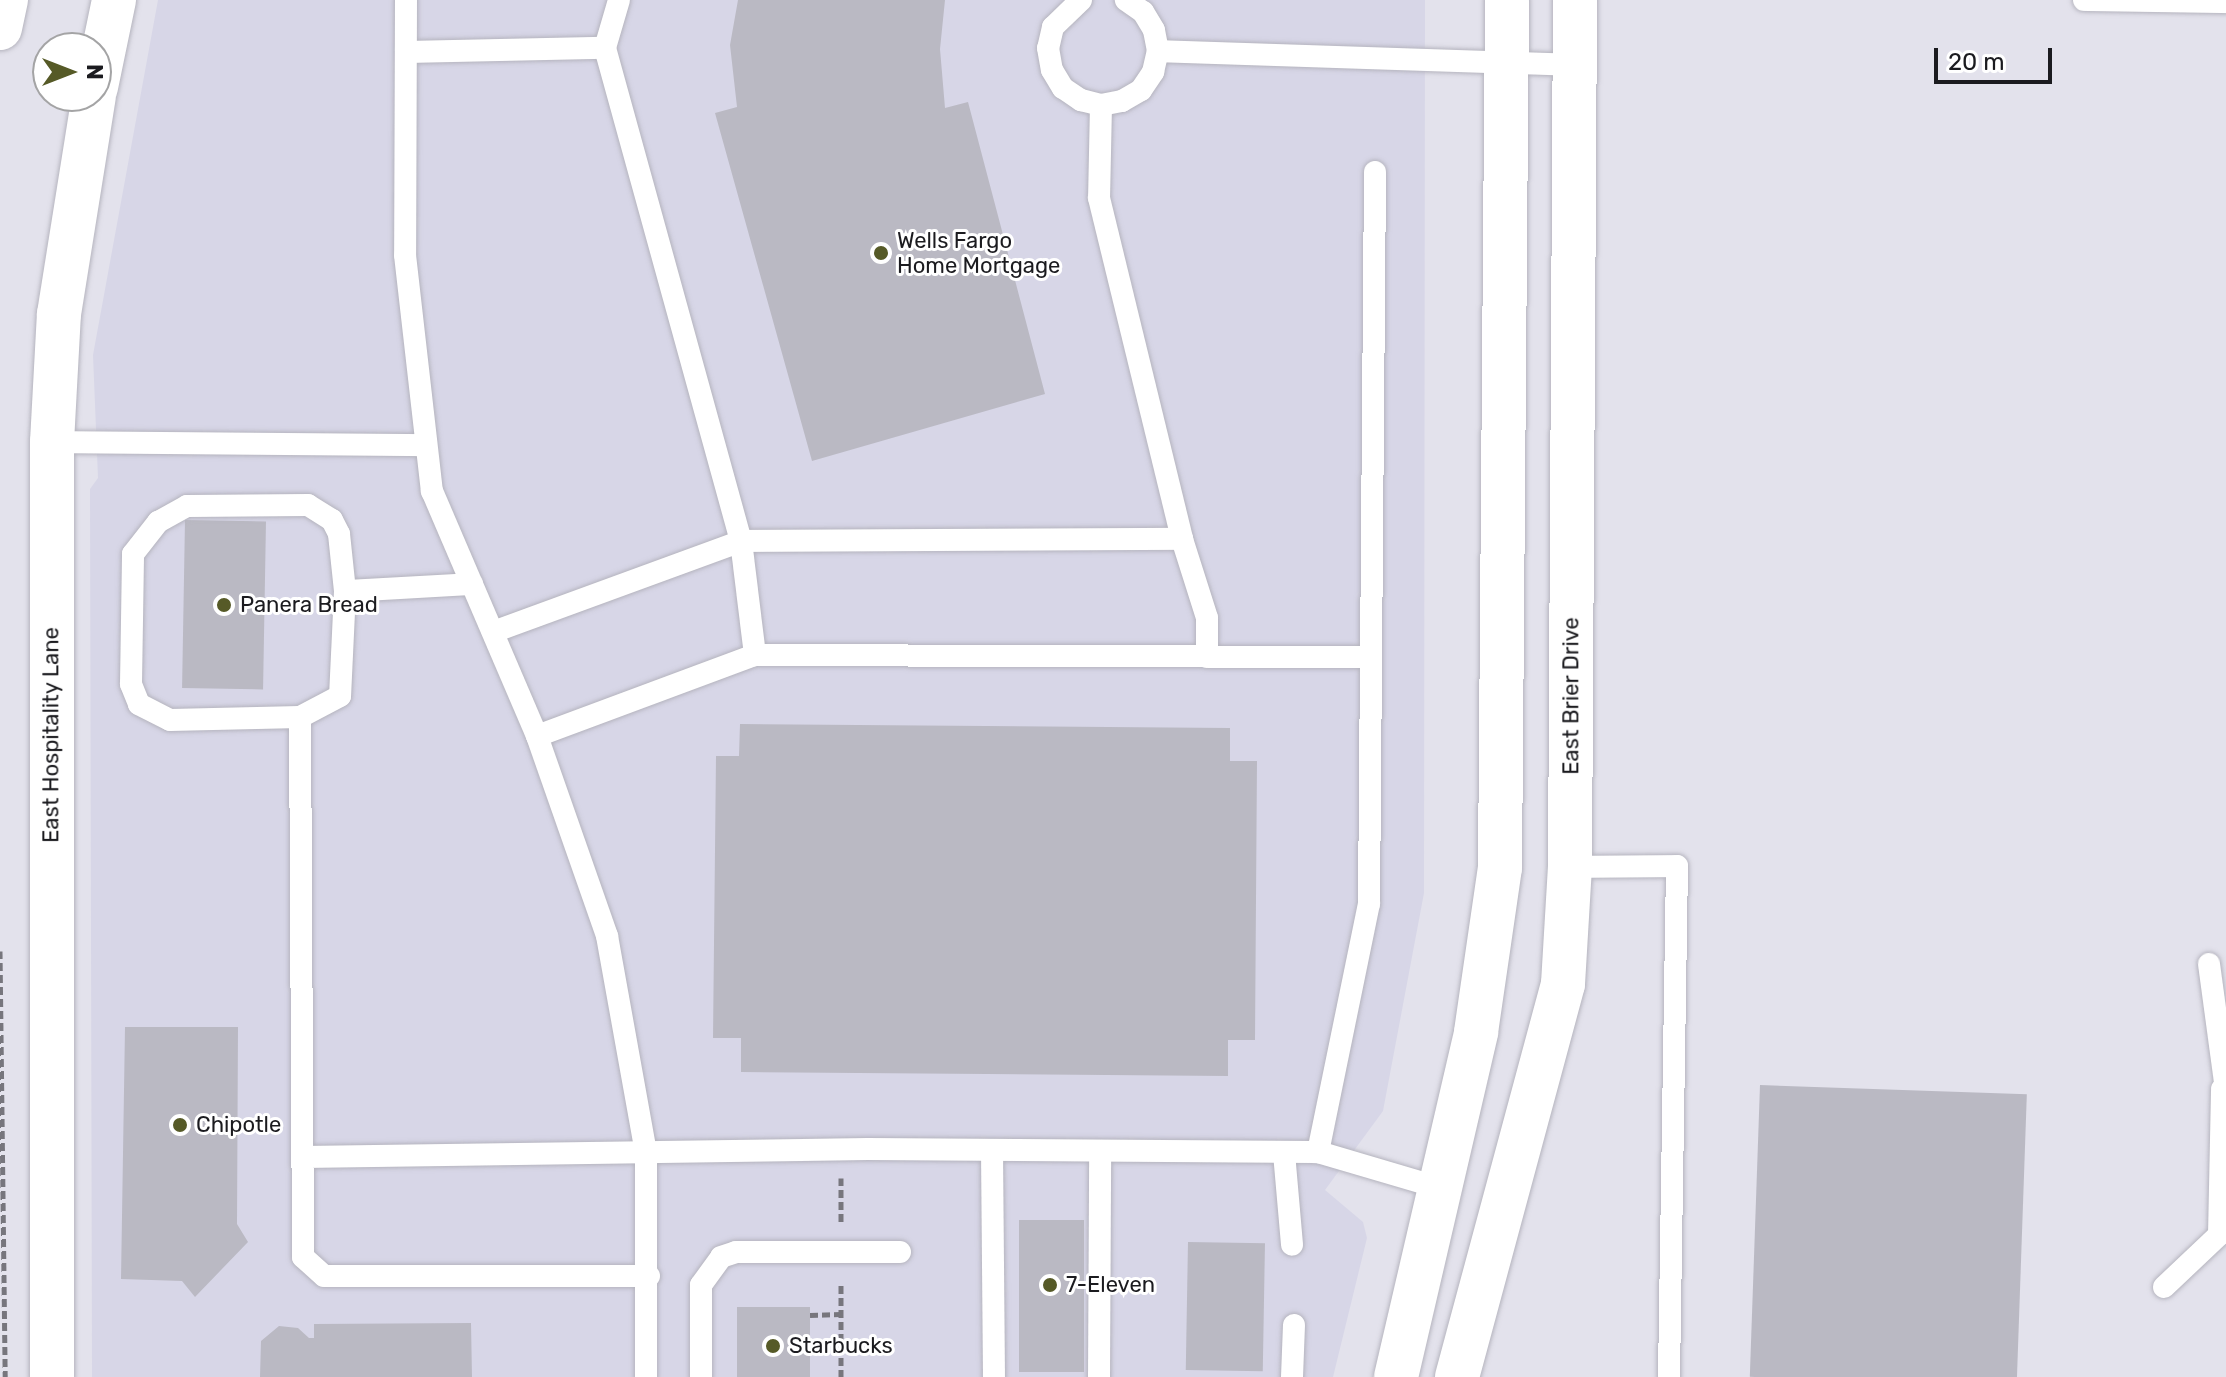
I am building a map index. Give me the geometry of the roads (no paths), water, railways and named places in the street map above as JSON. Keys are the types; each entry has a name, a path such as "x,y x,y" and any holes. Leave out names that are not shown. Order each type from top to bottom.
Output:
{"street":[{"path":"0,28 6,0"},
{"path":"107,32 114,0"},
{"path":"1396,1377 1476,1032 1500,868 1507,0"},
{"name":"East Brier Drive","path":"1457,1377 1563,984 1570,867 1575,0"},
{"name":"East Hospitality Lane","path":"52,1377 52,442 59,314 91,112"}],"lane":[{"path":"406,0 405,255 432,491 537,736 607,936 646,1152 649,1276 646,1377"},
{"path":"619,0 605,48 741,541 755,655"},
{"path":"1081,0 1053,27 1048,48 1052,70 1072,94 1101,105 1122,101 1141,90 1153,72 1158,51 1143,12 1126,0"},
{"path":"2084,0 2226,2"},
{"path":"406,52 605,48"},
{"path":"1158,51 1575,65"},
{"path":"1101,105 1099,198 1182,539 1207,618 1207,657"},
{"path":"1318,1152 1369,904 1368,657 1375,172"},
{"path":"52,442 426,445"},
{"path":"308,505 332,520 339,534 345,591 340,696 300,717 170,720 139,704 131,684 133,554 158,522 187,506 308,505"},
{"path":"493,632 741,541 1182,539"},
{"path":"345,591 472,584"},
{"path":"537,736 755,655 1368,657"},
{"path":"300,717 303,1257 324,1276 649,1276"},
{"path":"1570,867 1677,866 1669,1377"},
{"path":"2164,1287 2219,1235 2224,1089 2209,964"},
{"path":"303,1157 992,1150 1318,1152 1440,1188"},
{"path":"992,1150 994,1377"},
{"path":"1099,1377 1100,1151"},
{"path":"1284,1153 1292,1245"},
{"path":"701,1377 701,1285 721,1257 736,1252 900,1252"},
{"path":"1292,1377 1294,1325"}],"place":[{"name":"Wells Fargo Home Mortgage","path":"881,253"},
{"name":"Panera Bread","path":"224,605"},
{"name":"Chipotle","path":"180,1125"},
{"name":"7-Eleven","path":"1050,1285"},
{"name":"Starbucks","path":"773,1346"}]}
